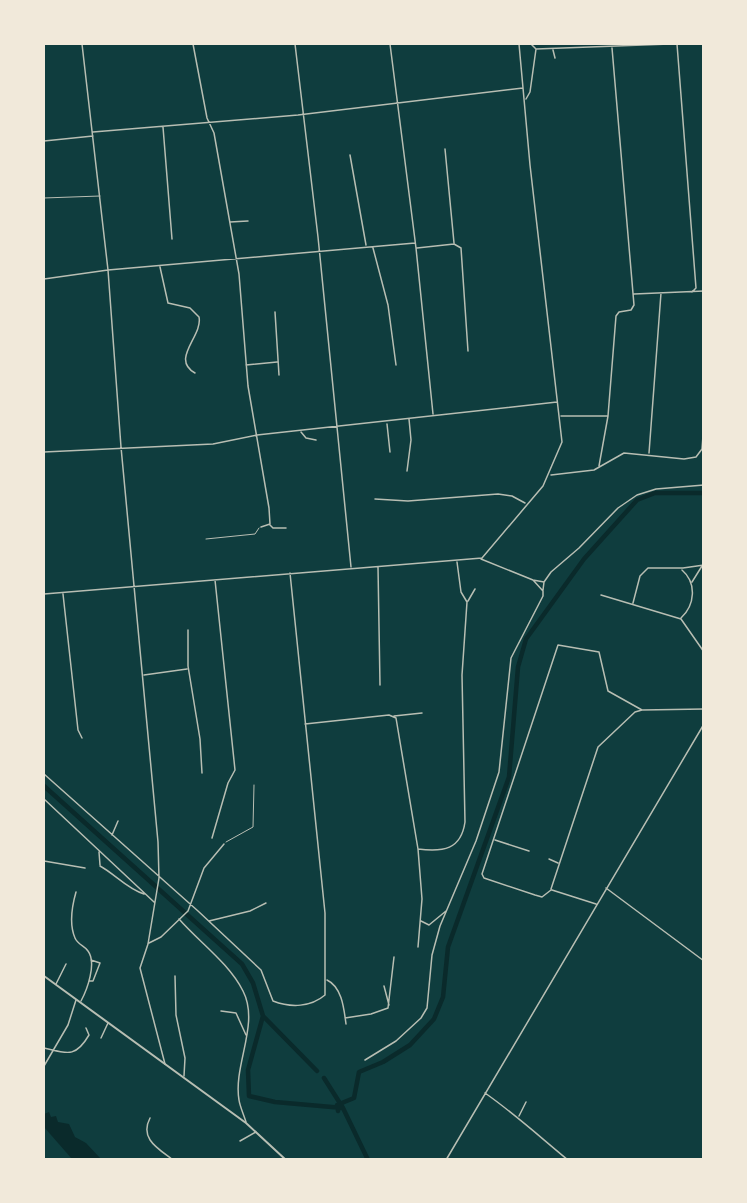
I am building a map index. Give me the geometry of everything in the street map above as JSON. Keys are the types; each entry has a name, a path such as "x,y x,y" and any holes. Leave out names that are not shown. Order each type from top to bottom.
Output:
{"street":[{"path":"82,44 108,270 121,447 144,675 159,878 148,944 140,968 165,1065"},
{"path":"193,44 208,122 214,133 237,259 246,365 270,524 273,528 286,528"},
{"path":"295,44 320,252 351,568"},
{"path":"390,44 416,248 433,415"},
{"path":"480,559 526,503 539,492 549,476 562,442 530,165 519,44"},
{"path":"531,44 536,49 612,48 670,44"},
{"path":"555,58 554,49 558,44"},
{"path":"677,44 696,288 692,292"},
{"path":"599,466 608,416 616,316 619,312 633,308 612,48"},
{"path":"525,101 530,92 536,49"},
{"path":"93,132 304,114 524,88"},
{"path":"163,126 172,239"},
{"path":"44,141 93,136"},
{"path":"445,149 454,244"},
{"path":"350,155 367,247"},
{"path":"230,222 248,221"},
{"path":"44,279 108,270 415,243"},
{"path":"416,248 454,244 462,250 468,351"},
{"path":"373,247 388,305 396,365"},
{"path":"160,266 168,303 190,308 199,317 199,331 187,345 185,362 188,369 195,373"},
{"path":"633,294 704,291"},
{"path":"649,454 661,293"},
{"path":"274,312 279,375"},
{"path":"246,365 278,362"},
{"path":"44,452 213,444 257,435 433,415 529,407 558,401"},
{"path":"560,416 608,416"},
{"path":"407,471 411,440 409,418"},
{"path":"386,422 390,452"},
{"path":"549,476 594,470 624,453 691,458 699,454 703,442 704,422"},
{"path":"301,431 306,438 316,440"},
{"path":"365,1060 396,1041 421,1018 427,1008 432,955 446,910 476,841 496,783 511,658 540,603 544,582 551,572 579,548 618,508 637,495 656,489 704,485"},
{"path":"375,499 408,501 498,494 512,496 526,503"},
{"path":"261,527 270,524"},
{"path":"44,594 215,578 480,559 533,580 544,582"},
{"path":"456,561 461,592 467,602"},
{"path":"632,604 643,572 656,567 680,568 703,565"},
{"path":"691,583 703,565"},
{"path":"378,566 380,685"},
{"path":"680,568 691,583 692,601 681,619"},
{"path":"44,774 261,970 273,1001 291,1005 319,1000 325,995 325,913 290,573"},
{"path":"212,838 228,783 235,770 215,578"},
{"path":"533,580 543,591"},
{"path":"418,849 450,848 457,843 464,831 466,789 462,675 467,602 475,589"},
{"path":"63,592 66,640 73,670 78,730 82,738"},
{"path":"601,595 681,619 704,652"},
{"path":"188,630 189,669 200,739 201,773"},
{"path":"642,710 608,691 599,652 558,645 482,874 484,878 542,897 551,890 598,747 635,712 704,709"},
{"path":"144,675 189,669"},
{"path":"305,724 422,713"},
{"path":"394,716 418,849 422,899 417,947"},
{"path":"446,1160 704,724"},
{"path":"44,740 44,759"},
{"path":"44,799 154,902"},
{"path":"112,836 118,821"},
{"path":"494,839 529,851"},
{"path":"148,944 161,937 188,911 204,868 224,844"},
{"path":"97,870 100,866 99,851"},
{"path":"549,859 559,863"},
{"path":"44,861 86,868"},
{"path":"100,866 114,873 137,892 145,894"},
{"path":"606,888 704,961"},
{"path":"551,890 596,904"},
{"path":"76,892 72,909 74,934 76,941 88,951 91,960 88,981 81,1002"},
{"path":"208,921 250,911 266,903"},
{"path":"419,920 429,925 446,910"},
{"path":"180,919 229,969 243,989 248,1021 239,1074 238,1100 246,1123"},
{"path":"388,1007 394,957"},
{"path":"88,981 93,981 97,976 100,963 91,960"},
{"path":"56,984 66,964"},
{"path":"44,976 246,1123 286,1160"},
{"path":"175,976 176,1015 185,1058 183,1078"},
{"path":"326,980 336,986 346,1024"},
{"path":"384,986 388,1007"},
{"path":"44,1066 68,1025 76,999"},
{"path":"345,1018 371,1014 388,1007"},
{"path":"221,1011 236,1013 246,1036"},
{"path":"101,1038 108,1023"},
{"path":"44,1048 63,1053 72,1052 89,1035 86,1028"},
{"path":"44,1058 50,1056"},
{"path":"484,1093 519,1116 530,1130 568,1160"},
{"path":"519,1116 526,1102"},
{"path":"150,1118 147,1135 152,1144 173,1160"},
{"path":"240,1141 257,1132"}],"lane":[{"path":"44,198 100,196"},
{"path":"206,539 255,534 261,527"},
{"path":"224,844 253,827 254,785"}],"water":[{"path":"49,1112 51,1117 56,1116 58,1122 69,1124 75,1137 86,1143 101,1159 72,1159 44,1127 44,1114"}],"waterway":[{"path":"338,1111 337,1105 354,1098 359,1072 383,1062 410,1045 434,1019 443,997 448,947 509,777 518,667 526,639 584,559 637,500 655,493 704,493"},
{"path":"44,786 242,964 253,983 263,1016 317,1071"},
{"path":"263,1016 248,1070 249,1096 275,1102 343,1108"},
{"path":"324,1078 343,1108 368,1160"}]}
